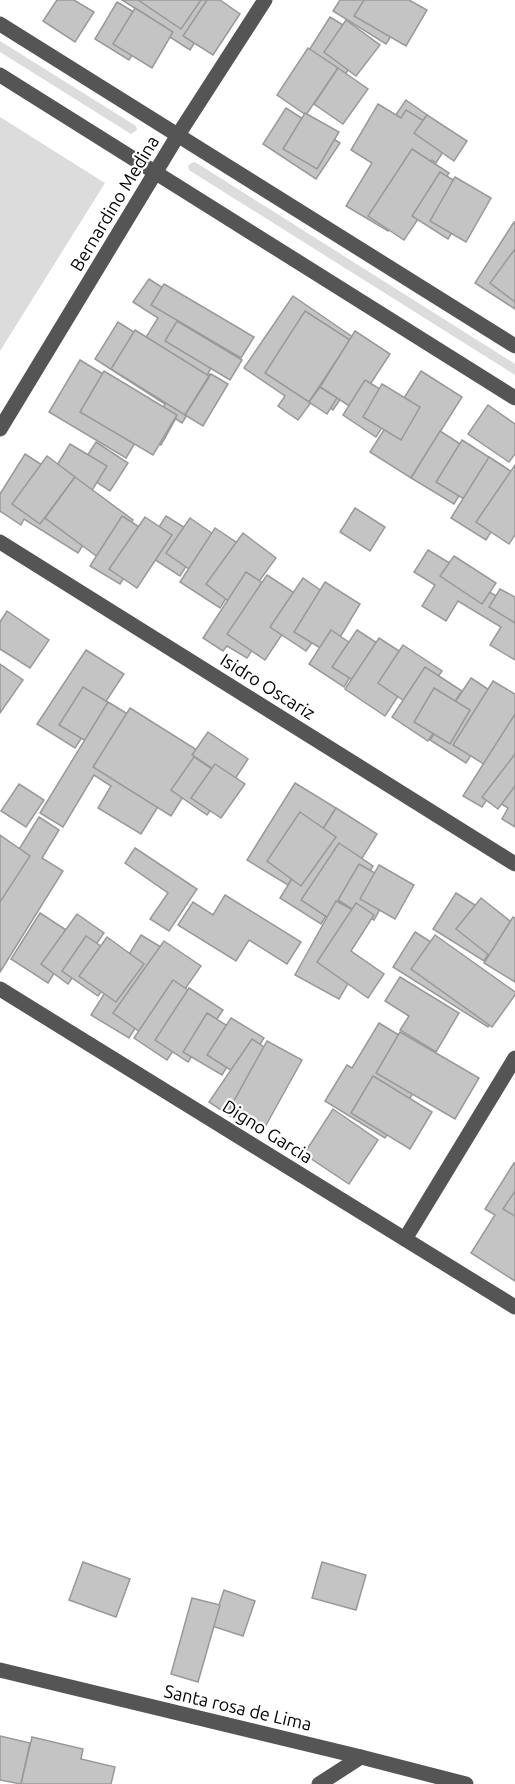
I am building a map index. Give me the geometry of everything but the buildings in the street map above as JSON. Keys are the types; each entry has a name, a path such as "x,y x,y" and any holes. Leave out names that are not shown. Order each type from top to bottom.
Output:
{"street":[{"name":"Bernardino Medina","path":"0,429 155,172 265,0"},
{"path":"0,24 515,346"},
{"path":"0,75 515,398"},
{"name":"Isidro Oscariz","path":"0,542 515,864"},
{"name":"Digno Garcia","path":"0,989 515,1307"},
{"path":"405,1239 515,1058"},
{"name":"Santa rosa de Lima","path":"0,1670 466,1784"},
{"path":"319,1784 362,1757"}],"shaded area":[{"path":"0,41 136,126 137,130 131,134 0,52"},
{"path":"0,117 105,183 0,351"},
{"path":"195,162 515,364 515,375 189,170 188,166"}]}
